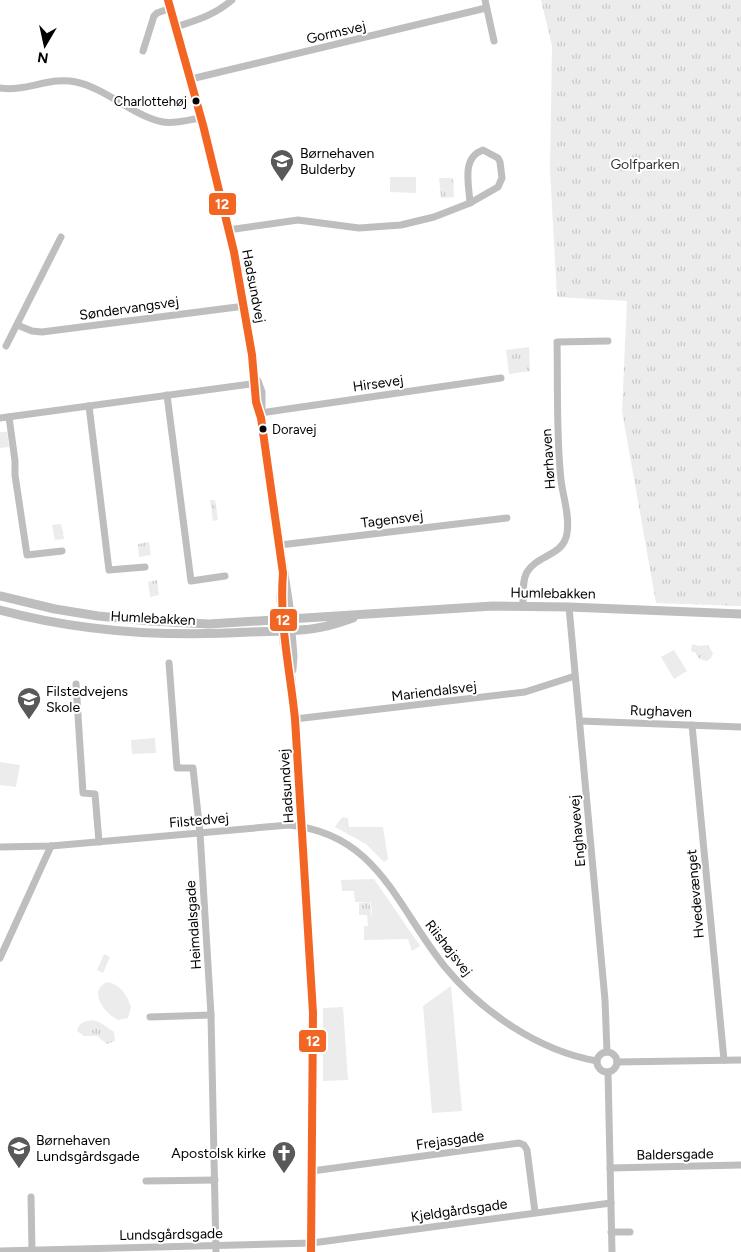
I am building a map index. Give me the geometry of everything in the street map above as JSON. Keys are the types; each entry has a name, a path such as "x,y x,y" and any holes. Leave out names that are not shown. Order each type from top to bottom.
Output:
{"street":[{"path":"176,26 204,18 218,11 232,0"},
{"path":"485,0 494,41"},
{"path":"142,51 154,16 169,4"},
{"name":"Hadsundvej","path":"169,4 191,79 245,306 256,381 256,402 261,415 280,545 283,573 281,598 287,630 286,657 291,678 295,719 313,1014 311,1247"},
{"name":"Gormsvej","path":"191,79 486,8"},
{"path":"0,88 25,88 50,81 75,82 162,122 200,118"},
{"path":"228,230 298,220 359,228 398,225 434,217 470,203 498,187 502,178 500,162 498,158 485,151 479,152 470,158 468,165 470,203"},
{"path":"6,346 61,237"},
{"name":"Søndervangsvej","path":"17,325 32,331 42,332 245,306"},
{"name":"Hørhaven","path":"523,606 524,582 527,572 536,563 558,550 567,534 567,518 559,454 557,342 608,341"},
{"name":"Hirsevej","path":"261,415 501,378"},
{"path":"0,418 256,381"},
{"path":"167,395 191,581 225,576"},
{"path":"89,406 109,570 145,566"},
{"path":"10,417 15,475 27,555 62,551"},
{"name":"Tagensvej","path":"280,545 507,518"},
{"name":"Humlebakken","path":"0,596 55,609 151,621 209,624 325,615 523,606 741,614"},
{"name":"Enghavevej","path":"570,607 605,1000 607,1052"},
{"name":"Humlebakken","path":"0,610 81,627 137,633 214,634 326,626 365,614"},
{"name":"Heimdalsgade","path":"169,663 177,768 193,768 200,833 211,1015 216,1249"},
{"name":"Mariendalsvej","path":"295,719 525,692 575,676"},
{"path":"76,684 83,793 95,794 99,842"},
{"name":"Rughaven","path":"580,721 741,727"},
{"name":"Hvedevænget","path":"692,725 724,1060"},
{"name":"Filstedvej","path":"0,848 51,846 289,824 302,826"},
{"name":"Riishøjsvej","path":"302,826 328,834 350,845 364,855 379,871 446,967 482,1004 504,1020 546,1044 573,1055 597,1061"},
{"path":"0,958 51,846"},
{"path":"150,1017 211,1015"},
{"path":"607,1052 614,1056 617,1062 615,1068 608,1072 601,1069 597,1061 602,1054 607,1052"},
{"path":"617,1062 741,1060"},
{"path":"608,1072 612,1252"},
{"name":"Frejasgade","path":"312,1171 518,1143 524,1145 527,1150 535,1212"},
{"name":"Baldersgade","path":"610,1168 741,1165"},
{"path":"146,1181 214,1180"},
{"path":"31,1197 32,1250"},
{"name":"Kjeldgårdsgade","path":"311,1247 535,1212 611,1203"},
{"path":"611,1232 630,1232"},
{"name":"Lundsgårdsgade","path":"0,1251 311,1247"}],"green space":[{"name":"Golfparken","path":"541,0 741,0 741,606 656,603 622,411 627,301 557,297 550,170 552,46"},
{"path":"390,177 416,177 416,193 390,192"},
{"path":"439,178 453,178 454,197 441,198"},
{"path":"529,347 530,371 509,374 506,350"},
{"path":"0,432 7,432 9,447 0,448"},
{"path":"210,500 215,500 218,520 213,521"},
{"path":"61,524 64,539 55,540 52,525"},
{"path":"149,542 151,555 139,557 138,544"},
{"path":"157,580 159,595 150,597 148,582"},
{"path":"692,644 699,646 708,645 713,653 711,658 707,661 700,659 696,653 691,651"},
{"path":"674,650 687,671 674,679 661,657"},
{"path":"155,738 156,753 132,754 131,740"},
{"path":"0,762 20,765 16,787 0,785"},
{"path":"343,817 348,818 349,827 383,827 388,859 384,862 366,844 335,827"},
{"path":"374,879 420,946 412,951 408,939 364,940 364,926 368,926 367,915 372,915 371,902 355,902 354,891 342,891 341,880"},
{"path":"370,902 371,915 359,915 359,903"},
{"path":"104,954 110,957 103,973 97,970"},
{"path":"107,982 116,985 125,994 131,1007 128,1018 118,1020 108,1013 100,1002 98,991"},
{"path":"451,986 462,1111 432,1113 423,1006"},
{"path":"343,1007 348,1080 323,1081 323,1008"},
{"path":"93,1020 114,1032 115,1041 107,1044 97,1036 84,1036 77,1031 83,1022"}],"transit line":[{"name":"12","path":"168,0 203,125 234,252 252,355 256,402 261,418 283,573 282,610 295,719 313,1013 311,1252"}],"place":[{"name":"Charlottehøj","path":"196,101"},
{"name":"Børnehaven Bulderby","path":"282,182"},
{"name":"Doravej","path":"263,429"},
{"name":"Filstedvejens Skole","path":"29,720"},
{"name":"Børnehaven Lundsgårdsgade","path":"19,1169"},
{"name":"Apostolsk kirke","path":"284,1174"}]}
